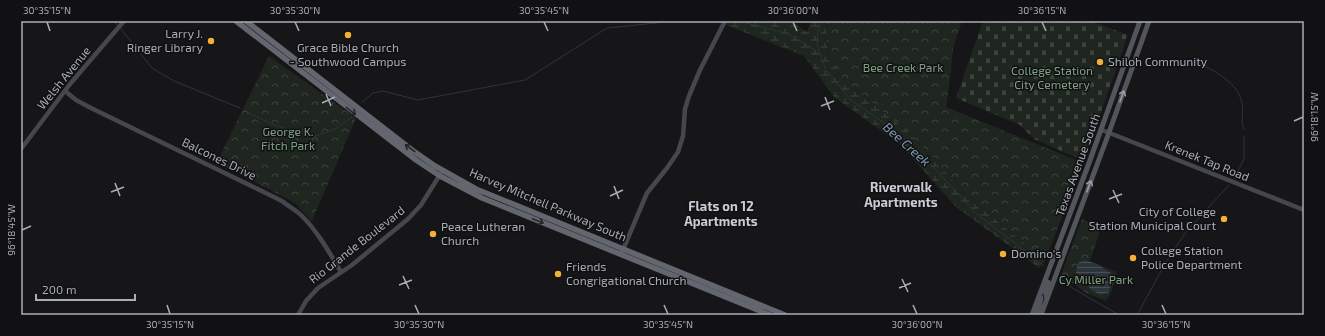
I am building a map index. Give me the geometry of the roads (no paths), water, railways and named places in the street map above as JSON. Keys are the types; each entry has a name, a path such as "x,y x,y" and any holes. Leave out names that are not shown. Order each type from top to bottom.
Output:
{"highway":[{"name":"Harvey Mitchell Parkway South","path":"236,21 416,160 490,195 770,315"},
{"name":"Harvey Mitchell Parkway South","path":"246,21 441,173"},
{"path":"267,45 276,45"},
{"name":"Harvey Mitchell Parkway South","path":"622,252 785,315"}],"main road":[{"name":"Texas Avenue South","path":"1032,315 1102,130 1140,21"},
{"name":"Texas Avenue South","path":"1040,315 1109,133 1149,21"},
{"path":"1047,298 1045,291 1051,274 1050,267"},
{"path":"1037,315 1041,301 1039,296"}],"street":[{"name":"Welsh Avenue","path":"21,149 65,91 123,22"},
{"path":"622,252 646,193 678,152 683,136 685,109 689,96 700,70 724,23"},
{"name":"Balcones Drive","path":"65,91 76,100 91,108 282,201 301,215 312,227 325,245 340,272"},
{"name":"Krenek Tap Road","path":"1102,130 1304,210"},
{"name":"Rio Grande Boulevard","path":"298,315 311,295 322,285 358,260 408,219 422,205 441,173"}],"waterway":[{"path":"114,21 117,25"},
{"path":"362,102 373,93 383,91 418,100 525,80 607,28 675,21"},
{"path":"738,21 786,33 809,46 821,55"},
{"name":"Bee Creek","path":"821,21 818,31 817,46 826,70 851,100 890,127 923,156 976,213 1044,266"},
{"path":"121,29 152,68 174,81 240,108"},
{"path":"1198,63 1219,74 1236,90 1242,104 1242,123 1244,129"},
{"path":"247,112 274,125 313,137 335,129 352,117"},
{"path":"1234,179 1244,159 1244,136"},
{"path":"1137,315 1166,262 1186,232 1229,185"},
{"name":"Bee Creek","path":"1061,279 1074,289 1119,315"}],"place":[{"name":"Grace Bible Church - Southwood Campus","path":"348,35"},
{"name":"Larry J. Ringer Library","path":"211,41"},
{"name":"Shiloh Community","path":"1100,62"},
{"name":"City of College Station Municipal Court","path":"1224,219"},
{"name":"Peace Lutheran Church","path":"433,234"},
{"name":"Domino's","path":"1003,254"},
{"name":"College Station Police Department","path":"1133,258"},
{"name":"Friends Congrigational Church","path":"558,274"}],"district":[{"name":"Riverwalk Apartments","path":"901,194"},
{"name":"Flats on 12 Apartments","path":"721,214"}],"park label":[{"name":"Bee Creek Park","path":"903,68"},
{"name":"College Station City Cemetery","path":"1052,78"},
{"name":"George K. Fitch Park","path":"288,139"},
{"name":"Cy Miller Park","path":"1096,280"}]}
